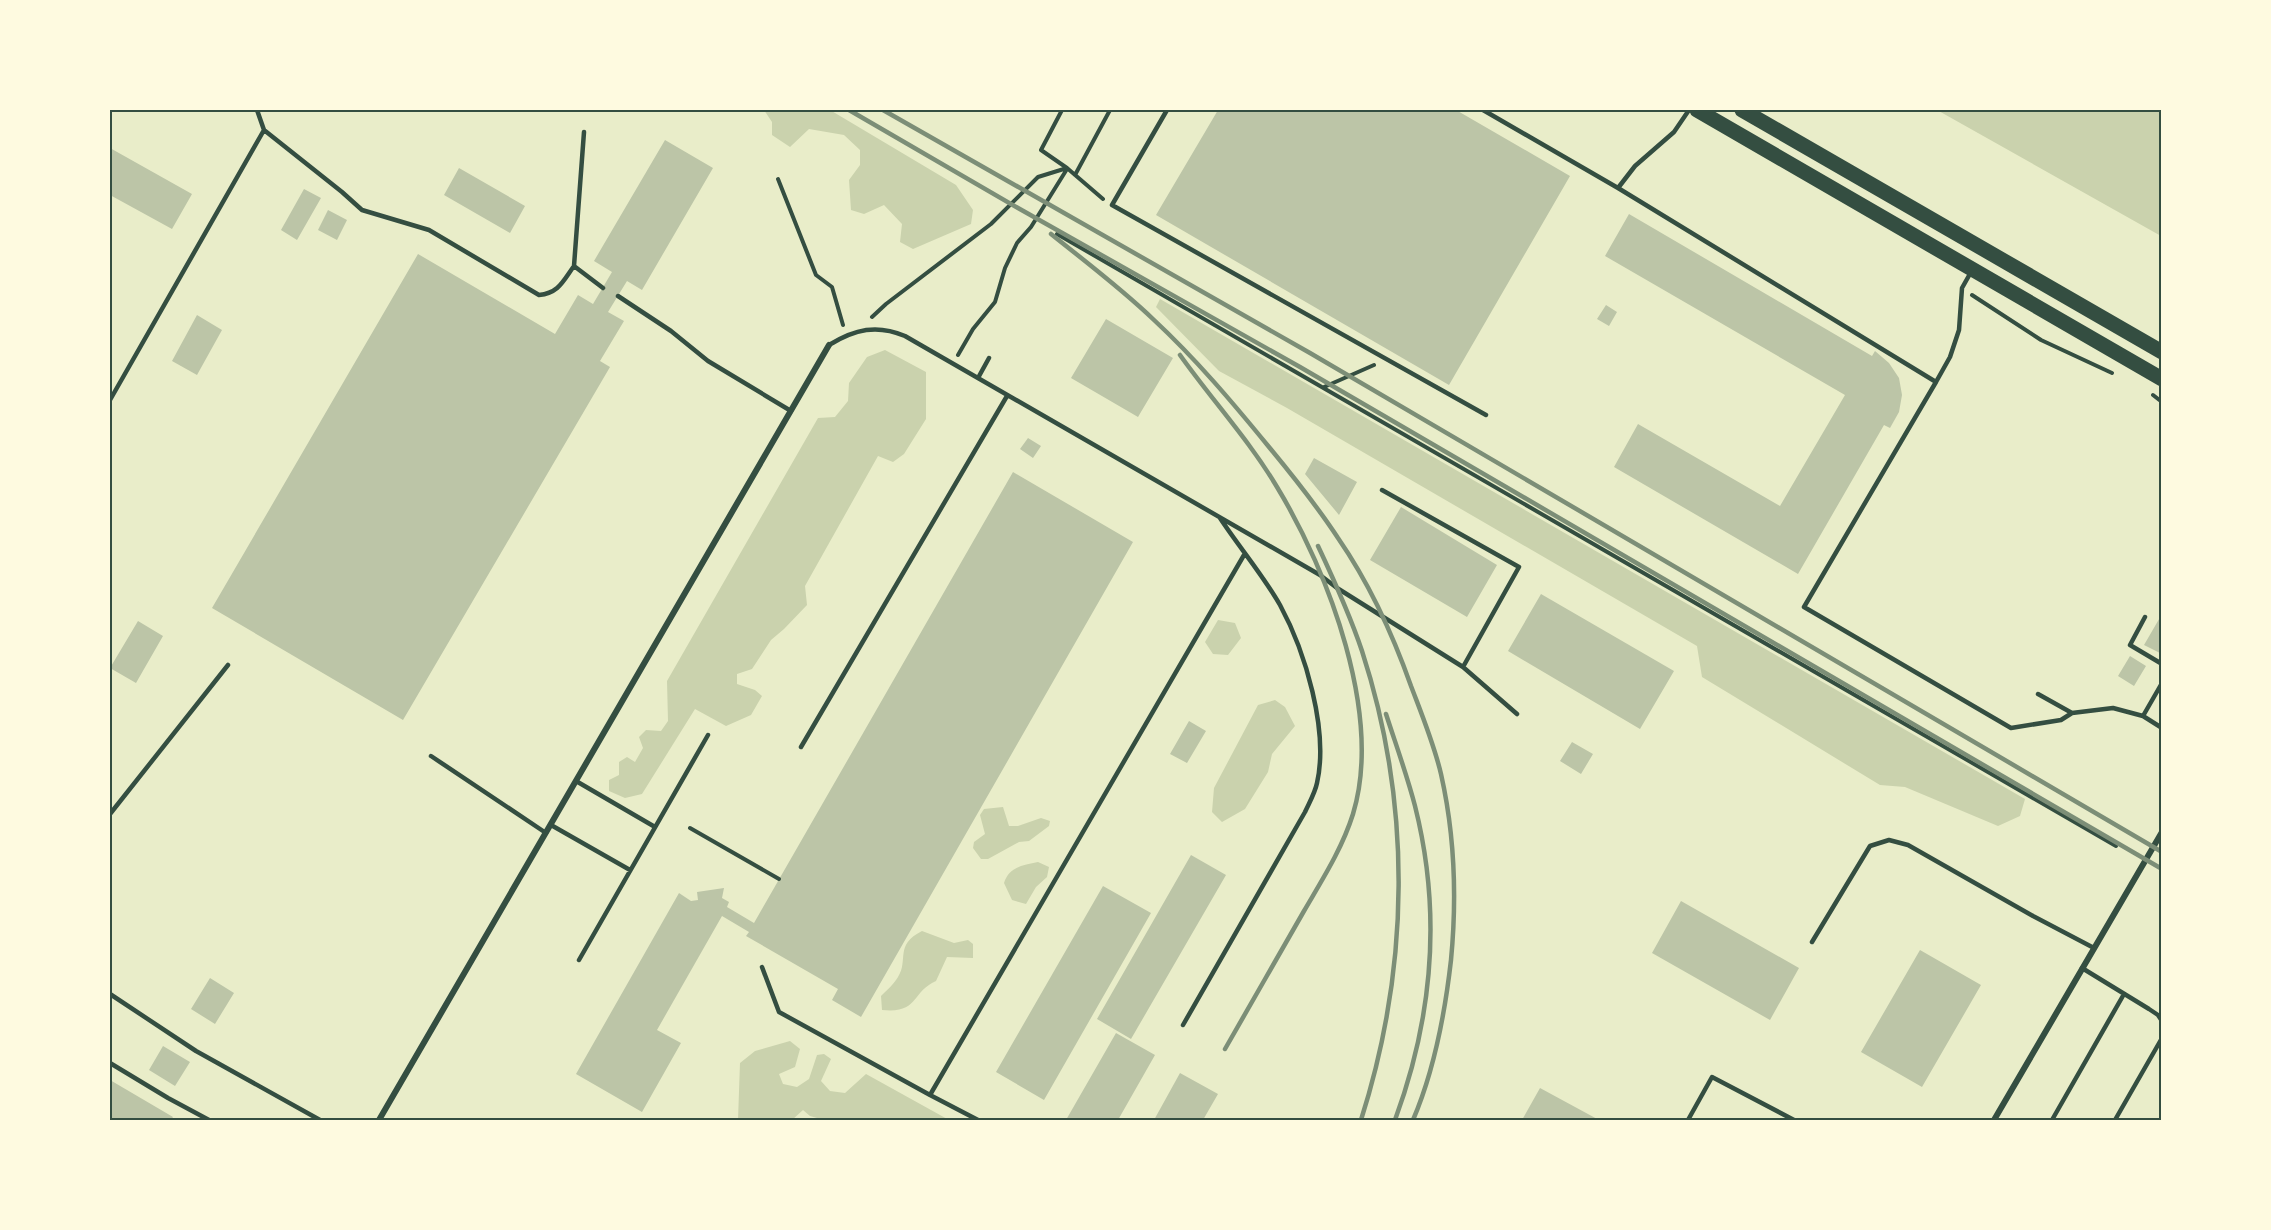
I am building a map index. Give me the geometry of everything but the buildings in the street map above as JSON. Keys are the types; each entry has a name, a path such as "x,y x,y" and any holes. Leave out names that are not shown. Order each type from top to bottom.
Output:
{"main road":[{"path":"1697,110 2162,379"},
{"path":"1742,110 2162,352"}],"street":[{"path":"380,1120 829,345"},
{"path":"1994,1120 2162,832"}],"lane":[{"path":"257,110 264,130 362,210 429,230 539,295 550,294 574,266 584,132"},
{"path":"1167,110 1112,205 1486,415"},
{"path":"1483,110 1618,188 1936,382"},
{"path":"1618,188 1635,166 1674,132 1689,110"},
{"path":"110,400 264,130"},
{"path":"574,266 603,288"},
{"path":"1973,270 1962,288 1959,330 1950,357 1804,608 2011,728 2061,720 2073,714 2113,708 2143,716 2162,728"},
{"path":"618,297 671,331 708,361 790,411"},
{"path":"829,345 859,330 876,328 892,330 1320,575 1463,667 1517,714"},
{"path":"978,378 989,358"},
{"path":"801,747 1007,396"},
{"path":"1382,490 1519,567 1463,667"},
{"path":"1183,1025 1305,812 1317,784 1321,757 1317,717 1296,640 1280,606 1218,516"},
{"path":"930,1095 1244,555"},
{"path":"2145,617 2130,645 2162,664"},
{"path":"110,814 228,665"},
{"path":"2143,716 2162,683"},
{"path":"2038,694 2073,714"},
{"path":"579,960 708,735"},
{"path":"431,756 546,833"},
{"path":"576,781 655,827"},
{"path":"551,825 630,870"},
{"path":"1812,942 1870,846 1889,840 1908,845 2094,948"},
{"path":"762,967 779,1012 978,1120"},
{"path":"2082,968 2149,1009 2162,1021"},
{"path":"110,994 196,1051 320,1120"},
{"path":"2052,1120 2124,994"},
{"path":"2115,1120 2162,1038"},
{"path":"110,1063 209,1120"},
{"path":"1688,1120 1712,1077 1794,1120"}],"path":[{"path":"1062,110 1041,150 1112,205"},
{"path":"1075,175 1110,110"},
{"path":"859,330 885,304 991,224 1038,177 1067,168"},
{"path":"952,363 973,329 994,302 1005,268 1017,243 1031,227 1067,168"},
{"path":"778,179 816,275 832,287 845,335"},
{"path":"1057,234 2116,846"},
{"path":"1962,288 2041,340 2121,376"},
{"path":"1324,387 1373,367 1379,355"},
{"path":"2148,391 2162,402"},
{"path":"690,828 779,879"}],"green space":[{"path":"764,110 830,110 956,185 973,210 971,224 913,249 900,242 902,224 884,205 864,214 851,210 849,180 860,165 860,150 844,135 809,129 790,147 772,135 772,122"},
{"path":"1937,110 2161,110 2161,236"},
{"path":"1160,299 2025,799 2020,816 1998,826 1905,787 1880,785 1702,677 1697,646 1287,408 1219,371 1156,307"},
{"path":"885,350 926,372 926,419 904,454 893,462 878,456 805,586 807,605 771,640 752,669 737,674 737,684 755,690 762,696 751,715 726,726 695,709 642,794 625,798 609,791 609,780 619,775 619,762 627,757 635,762 643,748 639,737 646,730 661,731 668,721 667,681 818,418 835,417 848,401 849,383 867,357"},
{"path":"1218,620 1235,623 1241,638 1228,655 1213,654 1205,642"},
{"path":"1275,700 1285,707 1295,726 1272,754 1268,772 1245,809 1222,822 1212,812 1214,788 1258,705"},
{"path":"1003,807 1009,826 1018,826 1041,818 1050,821 1049,826 1029,841 1019,842 988,859 981,859 973,848 974,842 985,834 980,815 984,809"},
{"path":"1038,862 1049,867 1047,877 1036,887 1026,904 1012,900 1004,883 1009,873 1027,864"},
{"path":"922,931 954,943 968,940 973,944 973,958 947,957 936,981 922,991 914,1001 903,1009 882,1010 881,996 901,971 905,947 913,936"},
{"path":"790,1041 800,1049 795,1067 779,1074 783,1084 797,1087 809,1079 817,1055 824,1054 831,1059 821,1081 830,1091 845,1093 866,1074 949,1120 824,1120 810,1116 803,1110 792,1120 738,1120 740,1063 755,1051"}],"railway":[{"path":"849,110 1300,367 2162,869"},
{"path":"883,110 1310,353 2162,852"},
{"path":"1051,234 1117,287 1170,335 1242,414 1305,491 1338,538 1370,591 1396,648 1428,730 1438,763 1446,797 1452,843 1454,890 1451,960 1438,1042 1413,1120"},
{"path":"1180,355 1266,470 1315,560 1346,646 1356,690 1361,733 1360,775 1353,814 1343,840 1325,876 1225,1049"},
{"path":"1318,546 1342,598 1362,651 1378,709 1390,768 1397,826 1399,886 1396,945 1389,1003 1377,1062 1361,1120"},
{"path":"1386,714 1415,806 1429,886 1431,925 1425,1004 1418,1043 1395,1120"}]}
